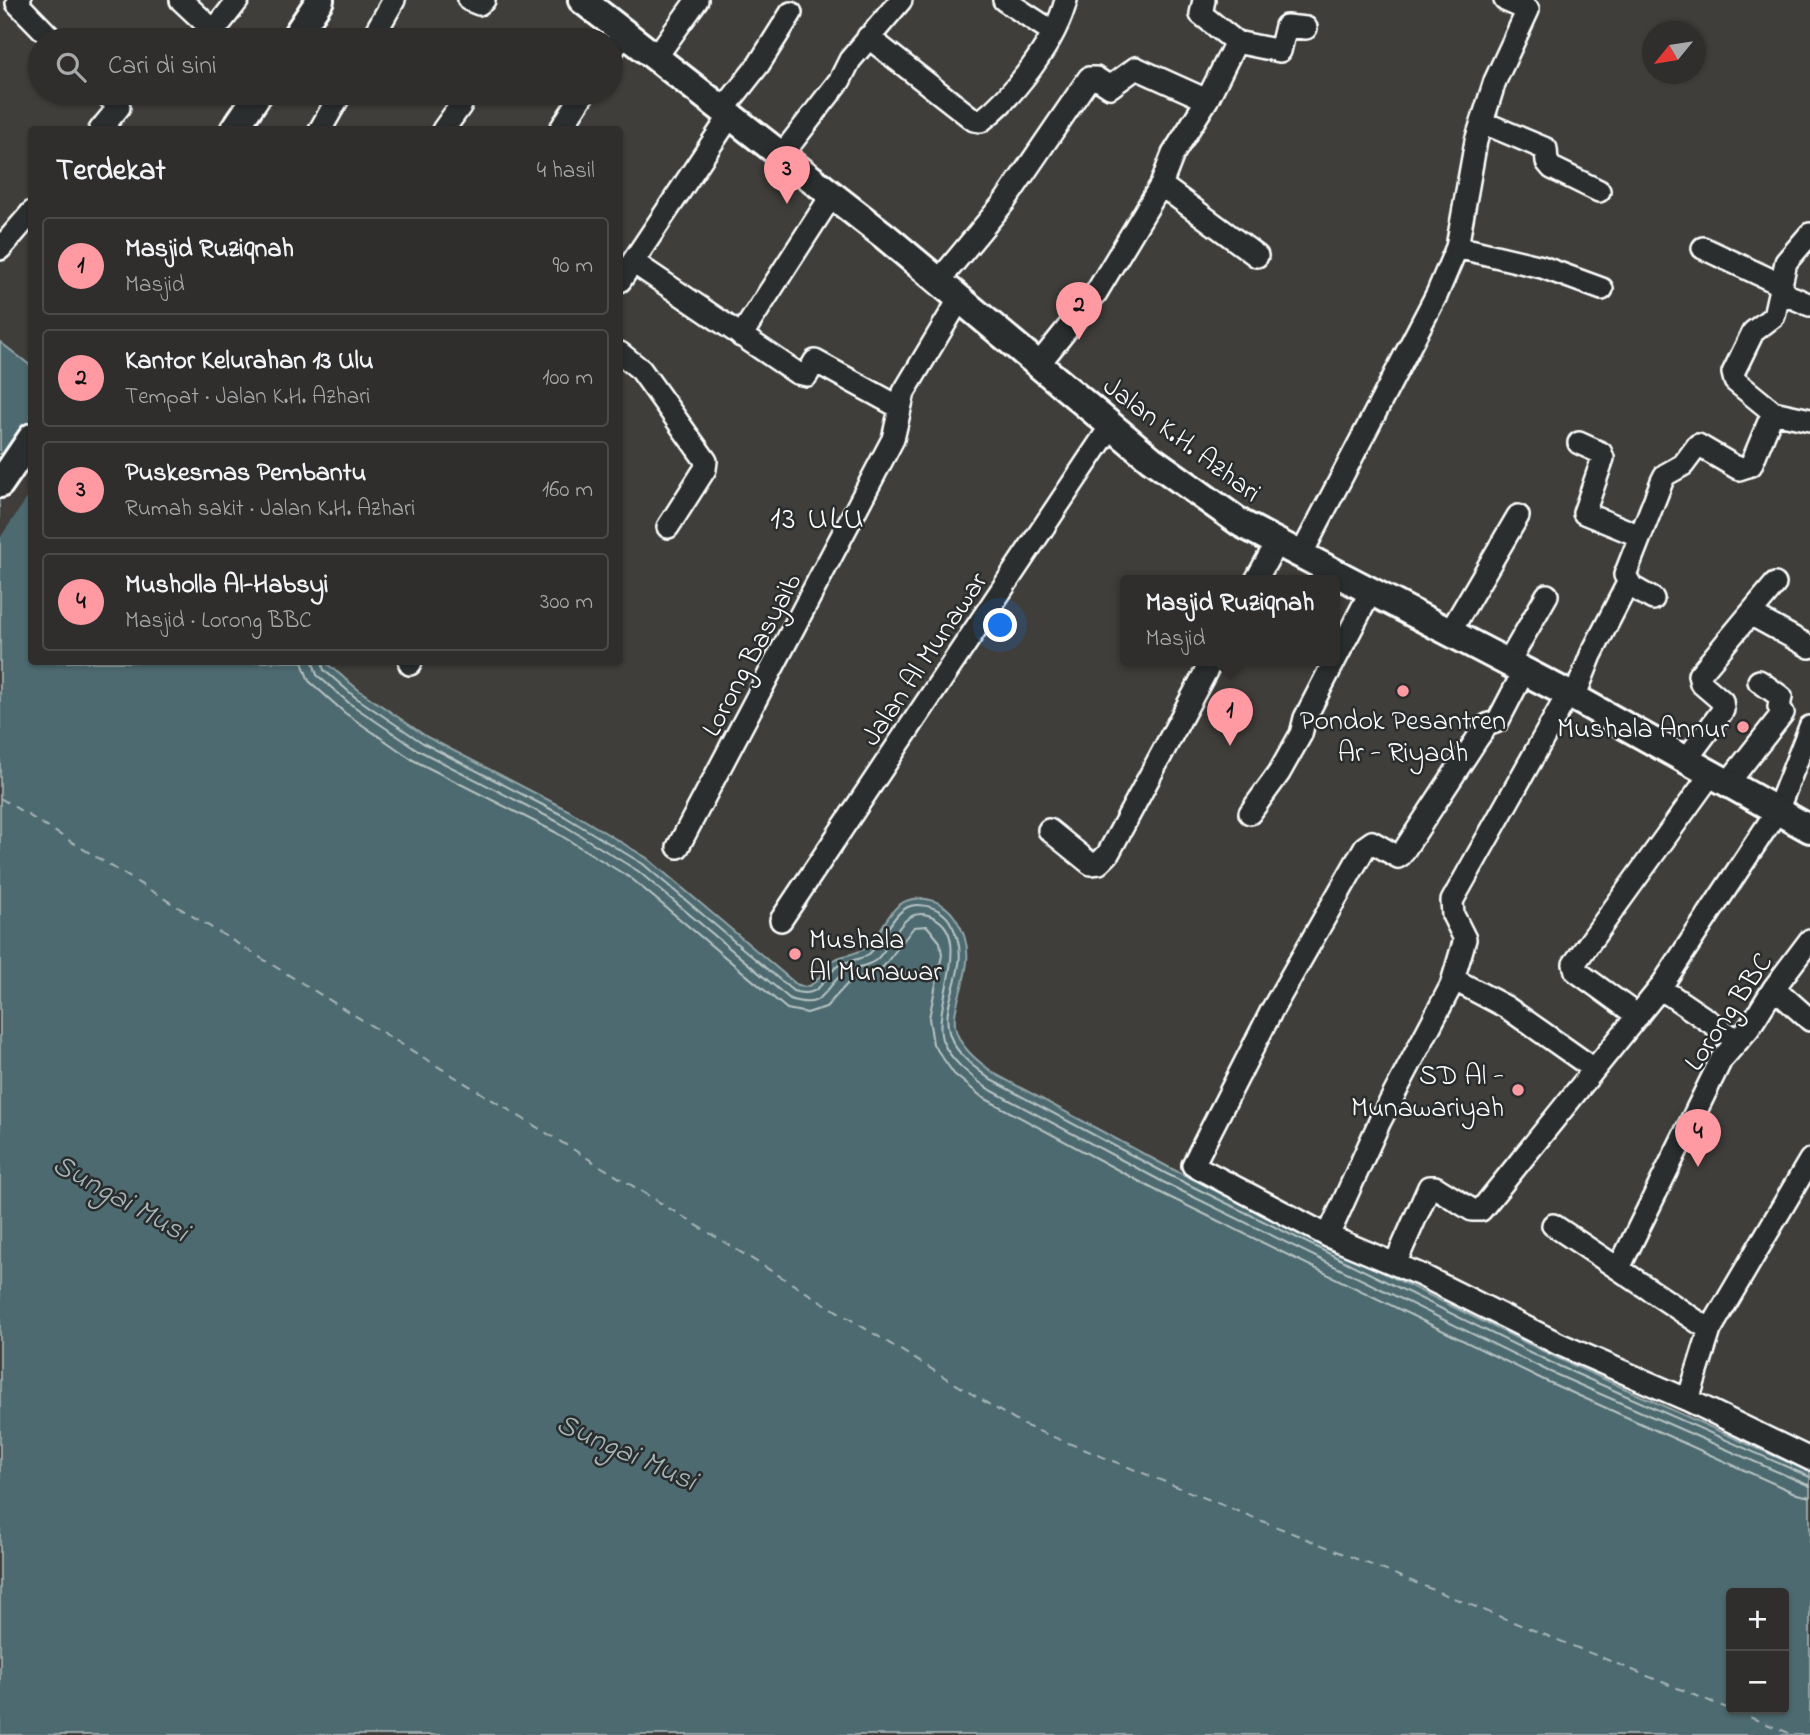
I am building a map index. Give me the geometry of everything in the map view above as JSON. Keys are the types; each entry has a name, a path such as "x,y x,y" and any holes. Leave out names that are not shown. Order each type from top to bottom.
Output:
{"street":[{"path":"180,0 204,28"},
{"path":"217,28 238,0"},
{"path":"301,28 320,0"},
{"path":"378,28 394,0"},
{"path":"469,0 479,4 484,0"},
{"name":"Jalan K.H. Azhari","path":"582,0 605,28"},
{"path":"656,57 697,0"},
{"path":"781,156 840,80 868,37 901,0"},
{"path":"1004,0 1053,32"},
{"path":"868,37 974,120 981,121 1030,69 1053,32 1066,0"},
{"path":"1204,0 1201,14 1205,20 1236,42 1280,51 1286,26 1306,28"},
{"path":"1301,555 1437,293 1457,247 1482,122 1495,81 1528,10 1505,0"},
{"path":"17,1 42,28"},
{"path":"623,277 791,13"},
{"path":"1038,365 1096,293 1161,185 1173,154 1207,100 1236,42"},
{"name":"Jalan K.H. Azhari","path":"623,45 656,57 832,195 1151,459 1276,544 1340,575"},
{"path":"938,282 1005,201 1089,78 1096,78 1110,87 1136,68 1207,100"},
{"path":"102,126 114,105"},
{"path":"237,126 251,105"},
{"path":"322,126 334,105"},
{"path":"446,126 461,105"},
{"path":"563,126 577,105"},
{"path":"1482,122 1546,149 1547,162 1552,168 1599,191"},
{"path":"1161,185 1257,256"},
{"path":"741,335 832,195"},
{"path":"0,249 28,217"},
{"path":"1810,234 1786,262 1774,316 1753,332 1732,376 1773,412 1810,420"},
{"path":"1457,247 1542,267 1602,289"},
{"path":"1703,248 1810,305"},
{"path":"633,262 797,373 807,375 815,361 899,407"},
{"name":"Lorong Basyaib","path":"678,847 893,439 899,424 899,407 904,392 959,300"},
{"path":"623,355 641,370 706,461 705,469 668,527"},
{"path":"1653,599 1628,583 1625,575 1665,475 1683,465 1698,445 1739,469 1748,468 1773,412"},
{"name":"Jalan Al Munawar","path":"781,920 1111,426"},
{"path":"0,484 28,443"},
{"path":"1580,443 1601,453 1603,458 1584,513 1640,536"},
{"path":"1450,632 1518,516"},
{"path":"1259,575 1276,544"},
{"name":"Jalan K.H. Azhari","path":"1340,575 1571,696 1810,829"},
{"path":"1328,1236 1380,1121 1453,979 1465,939 1453,915 1452,901 1571,696 1628,583"},
{"path":"1686,760 1723,710 1722,701 1701,683 1699,675 1752,615 1774,583"},
{"path":"1340,650 1371,591"},
{"path":"1547,595 1516,667 1498,721 1487,725 1401,855 1395,856 1372,842 1364,847 1272,1010 1194,1165 1328,1236 1395,1264 1559,1344 1688,1400 1810,1459"},
{"path":"1752,615 1810,647"},
{"path":"1049,830 1091,864 1099,863 1108,854 1209,666"},
{"path":"1250,813 1279,773 1301,734 1305,718 1332,666"},
{"path":"1638,1016 1576,971 1574,964 1720,779 1783,712 1779,707 1782,697 1759,681"},
{"path":"1395,1264 1429,1187 1435,1187 1472,1210 1481,1210 1660,988 1770,807 1810,727"},
{"name":"Lorong BBC","path":"1619,1268 1721,1060 1738,1041 1810,940"},
{"path":"1453,979 1506,1007 1594,1069"},
{"path":"1660,988 1738,1041"},
{"path":"1774,988 1810,1020"},
{"path":"1688,1400 1710,1330 1810,1160"},
{"path":"1553,1225 1710,1330"}],"water":[{"name":"Sungai Musi","path":"0,342 28,364 28,665 329,665 360,691 427,737 568,810 647,858 796,984 805,987 817,980 835,959 865,948 873,941 890,915 904,902 926,899 939,903 956,919 964,936 967,952 956,1010 958,1036 969,1052 995,1074 1170,1168 1555,1357 1810,1472 1810,1735 0,1735"}],"pier":[{"path":"28,422 28,497 0,538 0,464"}],"ferry route":[{"path":"0,798 1021,1424 1794,1735"}],"place":[{"name":"Puskesmas Pembantu","path":"787,204"},
{"name":"Kantor Kelurahan 13 Ulu","path":"1079,340"},
{"name":"Pondok Pesantren Ar - Riyadh","path":"1403,691"},
{"name":"Mushala Annur","path":"1743,727"},
{"name":"Masjid Ruziqnah","path":"1230,746"},
{"name":"Mushala Al Munawar","path":"795,954"},
{"name":"SD Al - Munawariyah","path":"1518,1090"},
{"name":"Musholla Al-Habsyi","path":"1698,1167"}],"district":[{"name":"13 ULU","path":"818,517"}]}
